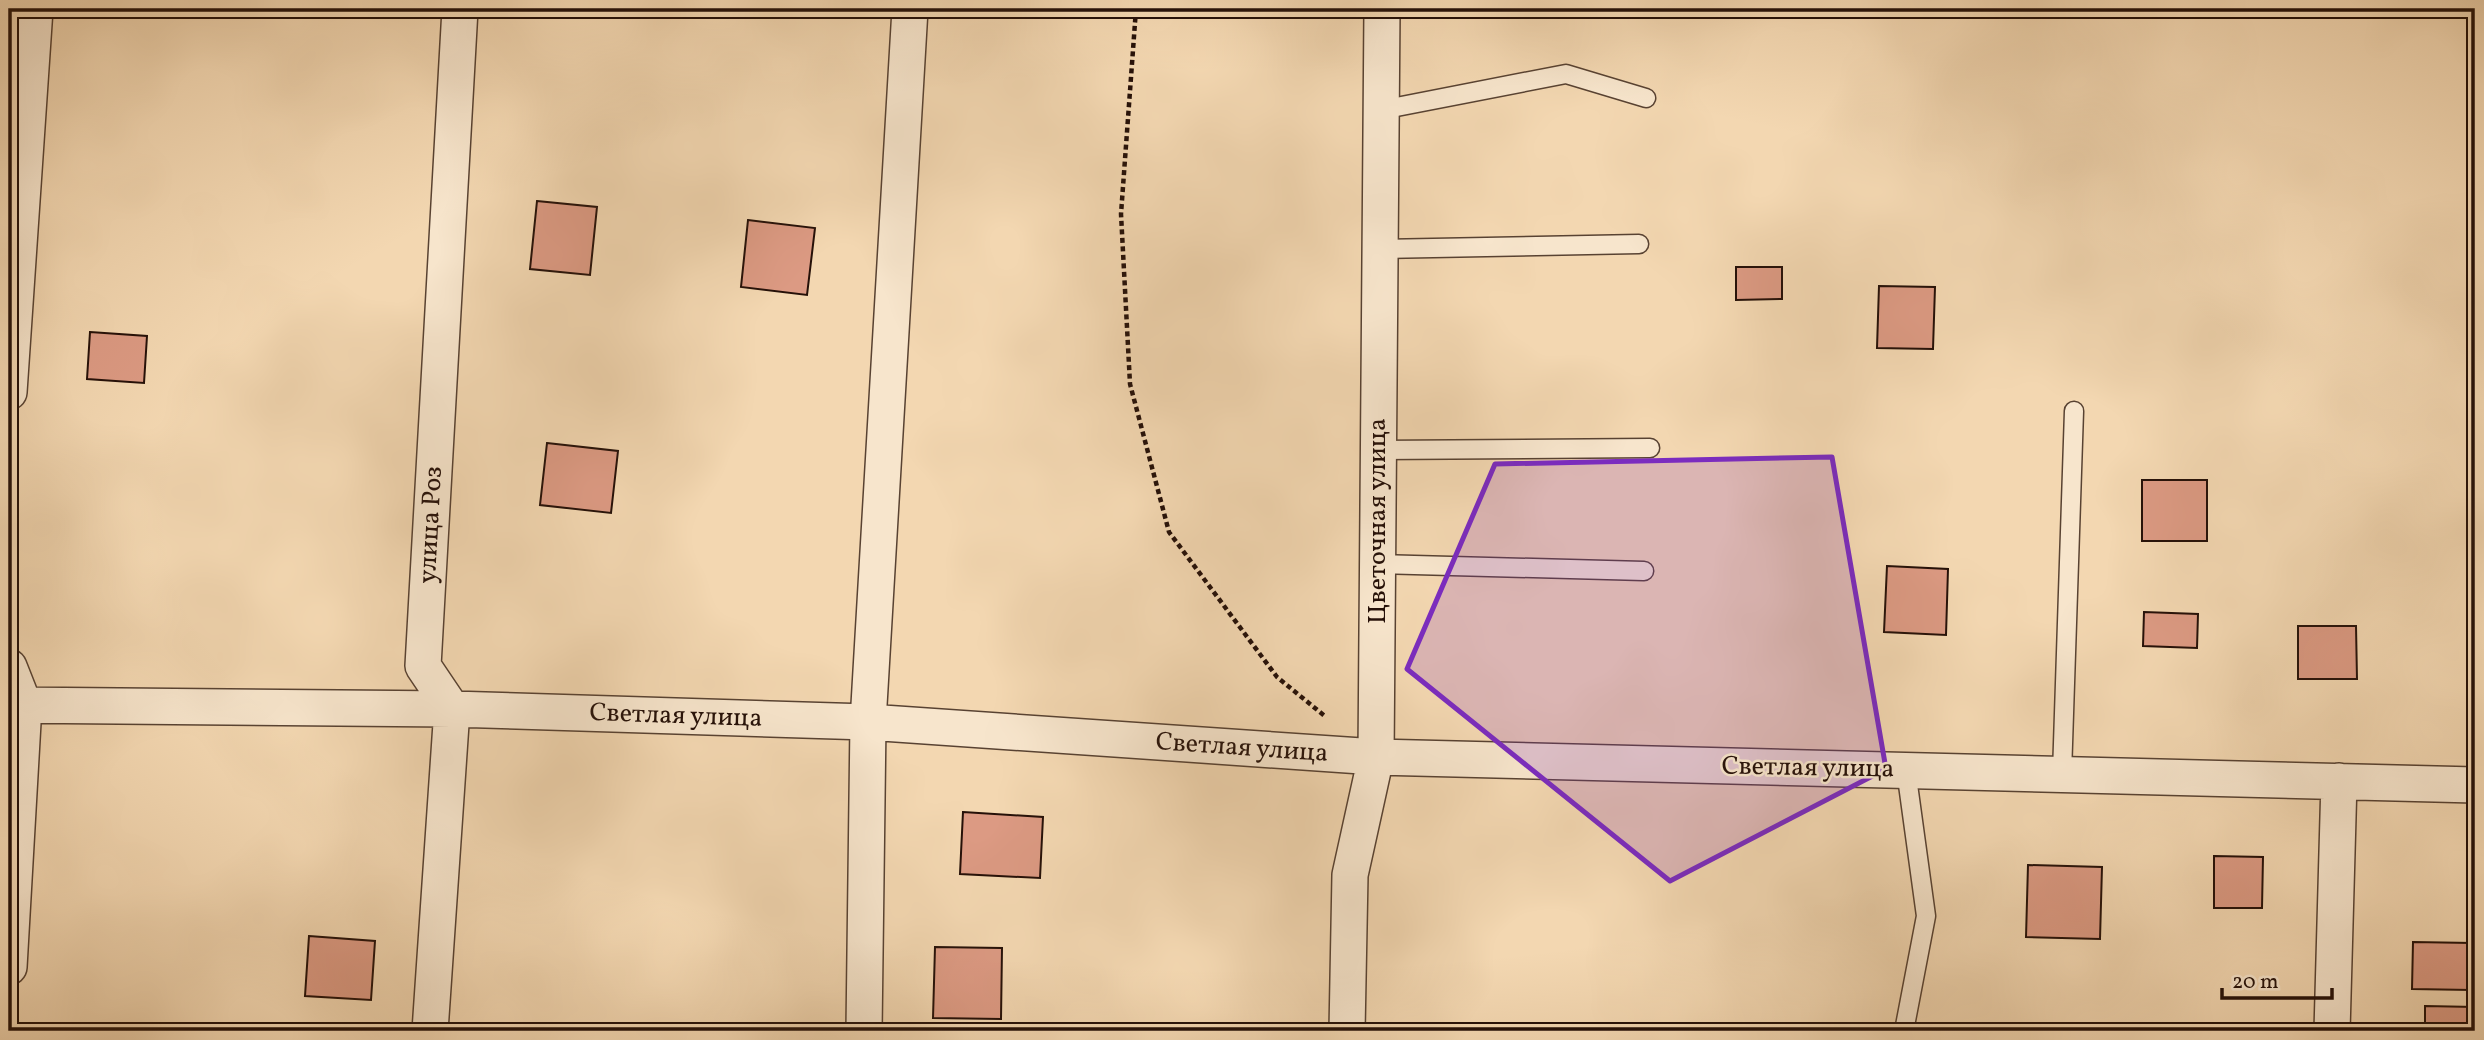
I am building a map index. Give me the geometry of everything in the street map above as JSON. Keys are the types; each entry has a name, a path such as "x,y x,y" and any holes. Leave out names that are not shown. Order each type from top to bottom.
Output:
{"street":[{"path":"9,392 35,9"},
{"name":"улица Роз","path":"452,709 422,666 460,9"},
{"path":"864,1031 867,722 909,9"},
{"name":"Цветочная улица","path":"1347,1031 1350,875 1376,757 1382,9"},
{"path":"9,667 17,705 9,967"},
{"name":"Светлая улица","path":"17,705 452,709 867,722 1376,757 2475,785"},
{"path":"430,1031 452,709"},
{"path":"2332,1031 2339,781"}],"lane":[{"path":"1381,110 1566,74 1646,98"},
{"path":"1380,249 1639,244"},
{"path":"2062,774 2074,411"},
{"path":"1378,450 1650,448"},
{"path":"1377,564 1644,571"},
{"path":"1903,1031 1926,916 1906,770"}],"path":[{"path":"1136,9 1121,214 1130,384 1169,532 1277,677 1376,757"}],"highlighted area":[{"path":"1832,457 1886,769 1670,881 1407,669 1495,464"}],"building":[{"path":"537,201 597,207 590,275 530,269"},
{"path":"748,220 815,228 807,295 741,287"},
{"path":"1736,267 1782,267 1782,299 1736,300"},
{"path":"1879,286 1935,287 1933,349 1877,348"},
{"path":"90,332 147,336 144,383 87,379"},
{"path":"547,443 618,451 611,513 540,505"},
{"path":"2142,480 2207,480 2207,541 2142,541"},
{"path":"1887,566 1948,569 1946,635 1884,632"},
{"path":"2144,612 2198,614 2197,648 2143,646"},
{"path":"2298,626 2356,626 2357,679 2298,679"},
{"path":"963,812 1043,817 1040,878 960,874"},
{"path":"2214,856 2263,857 2262,908 2214,908"},
{"path":"2028,865 2102,867 2100,939 2026,937"},
{"path":"309,936 375,941 371,1000 305,996"},
{"path":"2413,942 2472,943 2471,990 2412,989"},
{"path":"935,947 1002,948 1001,1019 933,1018"},
{"path":"2425,1006 2475,1007 2475,1031 2425,1031"}]}
